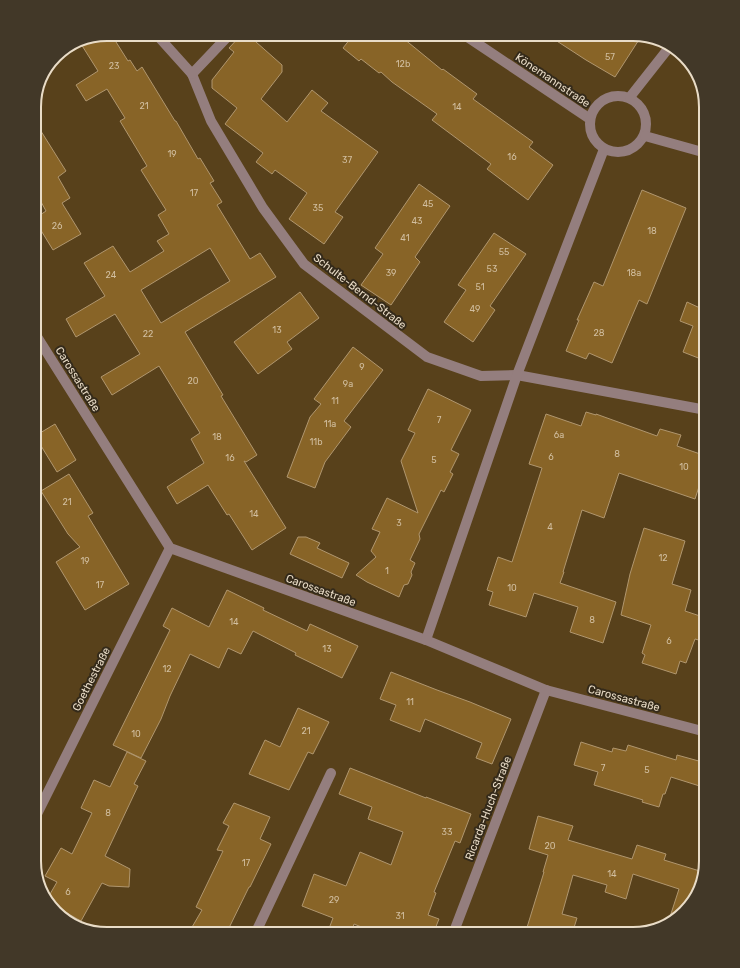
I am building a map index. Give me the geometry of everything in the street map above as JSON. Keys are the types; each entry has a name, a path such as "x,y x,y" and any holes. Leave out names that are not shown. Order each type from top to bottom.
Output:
{"street":[{"name":"Schulte-Bernd-Straße","path":"162,41 192,74 211,121 262,208 304,264 427,358 481,376 517,375 699,409"},
{"path":"192,74 223,41"},
{"name":"Könemannstraße","path":"473,41 590,119"},
{"path":"630,97 667,50"},
{"path":"616,96 630,97 638,104 646,115 647,125 645,136 638,145 627,151 615,153 604,149 592,136 590,119 593,110 599,103 607,98 616,96"},
{"path":"645,136 699,152"},
{"path":"426,640 517,375 604,149"},
{"name":"Carossastraße","path":"41,343 170,548 426,640 546,690 699,730"},
{"name":"Goethestraße","path":"41,806 170,548"},
{"name":"Ricarda-Huch-Straße","path":"456,927 546,690"},
{"path":"259,927 331,774"}],"building":[{"path":"115,41 128,61 130,60 137,71 142,67 198,159 200,158 214,181 210,183 222,202 217,205 250,259 260,253 276,277 185,332 223,395 221,396 257,455 246,462 244,461 286,528 252,550 208,485 177,504 167,487 204,463 191,439 200,433 159,366 112,395 101,377 140,354 115,314 76,337 66,319 105,296 84,263 113,246 130,272 164,251 157,241 169,234 158,215 166,210 141,170 147,166 120,121 125,118 107,89 86,101 76,85 98,71 82,46 98,42","holes":["210,248 230,281 161,323 141,290"]},
{"path":"236,41 255,41 282,65 282,72 261,99 287,122 312,90 328,103 321,111 378,152 335,212 343,217 324,244 289,219 307,193 275,170 272,174 256,162 263,153 225,124 237,108 212,88 212,80 234,52 229,48"},
{"path":"348,41 407,41 442,70 443,69 477,94 473,99 533,142 529,147 553,165 528,200 487,169 491,164 432,120 437,114 392,82 381,72 379,73 361,59 359,61 343,48"},
{"path":"557,41 638,41 615,77"},
{"path":"41,131 66,171 58,177 70,198 62,203 81,234 53,250 41,230 41,214 46,211 41,202"},
{"path":"419,184 450,206 415,257 420,262 391,305 361,285 383,254 375,248"},
{"path":"642,190 686,208 647,304 639,300 612,363 589,353 586,359 566,351 579,320 577,320 594,282 603,286"},
{"path":"494,233 526,254 490,306 495,310 473,342 444,322 466,290 458,285"},
{"path":"300,292 319,318 287,342 292,349 258,374 234,342"},
{"path":"687,302 699,308 699,358 683,352 693,326 680,321"},
{"path":"353,347 383,370 344,421 351,427 325,462 315,488 287,477 310,417 321,404 314,399"},
{"path":"428,389 471,410 451,450 459,454 450,472 453,474 444,492 441,490 419,534 420,539 410,560 415,563 411,572 412,575 408,584 404,585 399,597 367,582 356,575 376,557 371,551 380,532 372,529 387,498 418,513 401,461 415,433 408,430"},
{"path":"586,412 596,414 657,436 660,429 681,435 677,446 699,454 699,487 695,499 619,473 604,518 582,510 560,583 616,602 603,643 570,632 578,607 534,593 526,617 489,605 493,592 487,590 498,557 512,562 542,468 529,464 546,414 581,426"},
{"path":"55,424 76,460 57,472 41,446 41,432"},
{"path":"69,474 93,513 88,516 129,584 85,610 56,562 80,547 68,534 41,491"},
{"path":"644,528 685,541 672,584 691,590 685,611 699,616 699,640 695,639 686,663 680,661 676,674 642,663 645,655 642,653 651,625 621,615 630,574"},
{"path":"298,537 306,537 320,543 317,548 349,563 342,578 290,554"},
{"path":"227,590 264,608 263,610 307,631 310,624 358,646 342,678 295,655 296,653 253,631 241,654 228,648 219,668 190,654 161,719 141,758 113,745 170,630 163,626 172,608 209,627"},
{"path":"391,672 511,719 492,764 476,758 482,743 425,719 420,732 390,720 396,705 380,699"},
{"path":"298,708 329,722 313,754 308,752 289,790 249,774 265,740 280,747"},
{"path":"581,742 612,752 613,748 626,751 628,745 676,760 677,755 699,761 699,786 671,777 659,807 642,802 643,800 594,785 598,772 574,765"},
{"path":"127,752 146,761 134,784 138,786 105,856 130,869 129,887 109,886 102,883 81,921 62,910 57,905 50,894 57,882 45,876 61,848 72,854 92,813 81,808 94,780 110,787"},
{"path":"350,768 471,814 460,843 455,841 434,892 436,893 428,915 439,919 436,927 362,927 354,924 353,927 330,927 333,918 302,906 314,874 346,886 360,852 391,865 403,832 368,819 372,807 339,794"},
{"path":"234,803 270,817 260,839 271,844 229,927 192,927 202,910 196,907 223,851 217,850 229,826 223,823"},
{"path":"538,816 573,826 568,840 632,859 637,845 666,854 664,860 698,871 698,874 696,882 688,898 683,905 670,916 679,889 633,874 626,899 605,892 607,885 573,875 562,914 577,918 574,927 527,927 548,855 529,849"}]}
